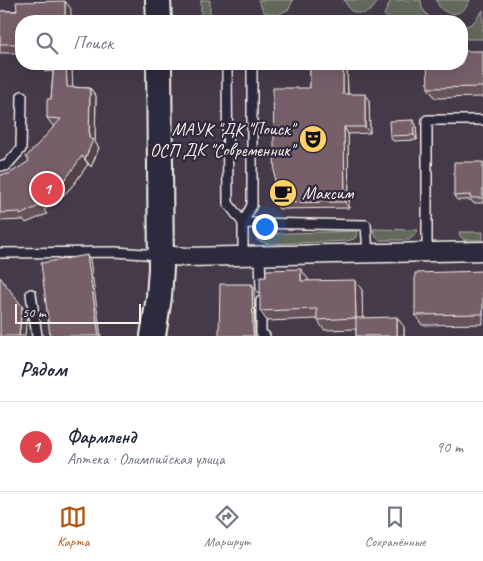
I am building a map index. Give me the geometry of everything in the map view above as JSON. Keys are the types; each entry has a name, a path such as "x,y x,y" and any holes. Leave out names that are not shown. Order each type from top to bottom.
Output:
{"street":[{"path":"158,0 159,15"},
{"path":"153,336 159,297 160,255 159,70"},
{"path":"160,255 186,257 483,251"}],"lane":[{"path":"227,70 228,203 243,223"},
{"path":"243,256 243,223 252,205 252,70"},
{"path":"0,166 6,166 21,149 22,96"},
{"path":"427,252 427,120 483,120"},
{"path":"243,223 366,225 368,253"},
{"path":"0,253 115,252 160,255"},
{"path":"260,256 261,333 265,336"},
{"path":"30,294 37,336"}],"green space":[{"path":"201,0 210,0 210,15 201,15"},
{"path":"258,0 293,0 289,9 277,15 264,12"},
{"path":"344,0 378,0 370,11 358,13 350,10"},
{"path":"391,0 421,0 422,8 427,15 384,15"},
{"path":"436,0 470,0 463,10 453,14 443,10"},
{"path":"483,10 483,39 468,39 468,25 473,23"},
{"path":"373,229 418,230 409,240 380,240 376,237"},
{"path":"357,231 354,239 347,241 268,244 257,240 257,234"},
{"path":"459,232 483,232 483,240 464,240"}],"building":[{"path":"65,1 65,15 15,15 15,44 0,44 0,11 17,11 16,2"},
{"path":"468,51 483,51 483,87 428,88 427,70 468,70"},
{"path":"53,70 66,70 67,87 90,88 89,138 93,140 85,159 82,156 68,176 38,202 41,205 20,215 19,212 0,213 0,175 9,174 29,161 26,157 61,119 47,118 47,99 51,99"},
{"name":"МАУК \"ДК \"Поиск\" ОСП ДК \"Современник\"","path":"310,70 343,70 343,94 365,94 365,127 344,127 345,202 275,203 273,88 310,88"},
{"path":"413,120 414,135 390,136 389,121"},
{"path":"454,162 483,162 483,198 470,198 470,195 454,196"},
{"path":"87,255 99,336 50,336 41,263"},
{"path":"301,269 301,281 355,280 356,318 317,320 317,309 260,311 260,277 266,277 266,270"},
{"path":"483,271 483,314 415,315 415,273"},
{"path":"0,277 22,306 19,336 0,336"},
{"path":"220,284 252,284 254,336 219,336"},
{"path":"397,317 397,336 356,336 356,318"}],"place":[{"name":"МАУК \"ДК \"Поиск\" ОСП ДК \"Современник\"","path":"313,139"},
{"name":"Фармленд","path":"47,189"},
{"name":"Максим","path":"283,193"}]}
